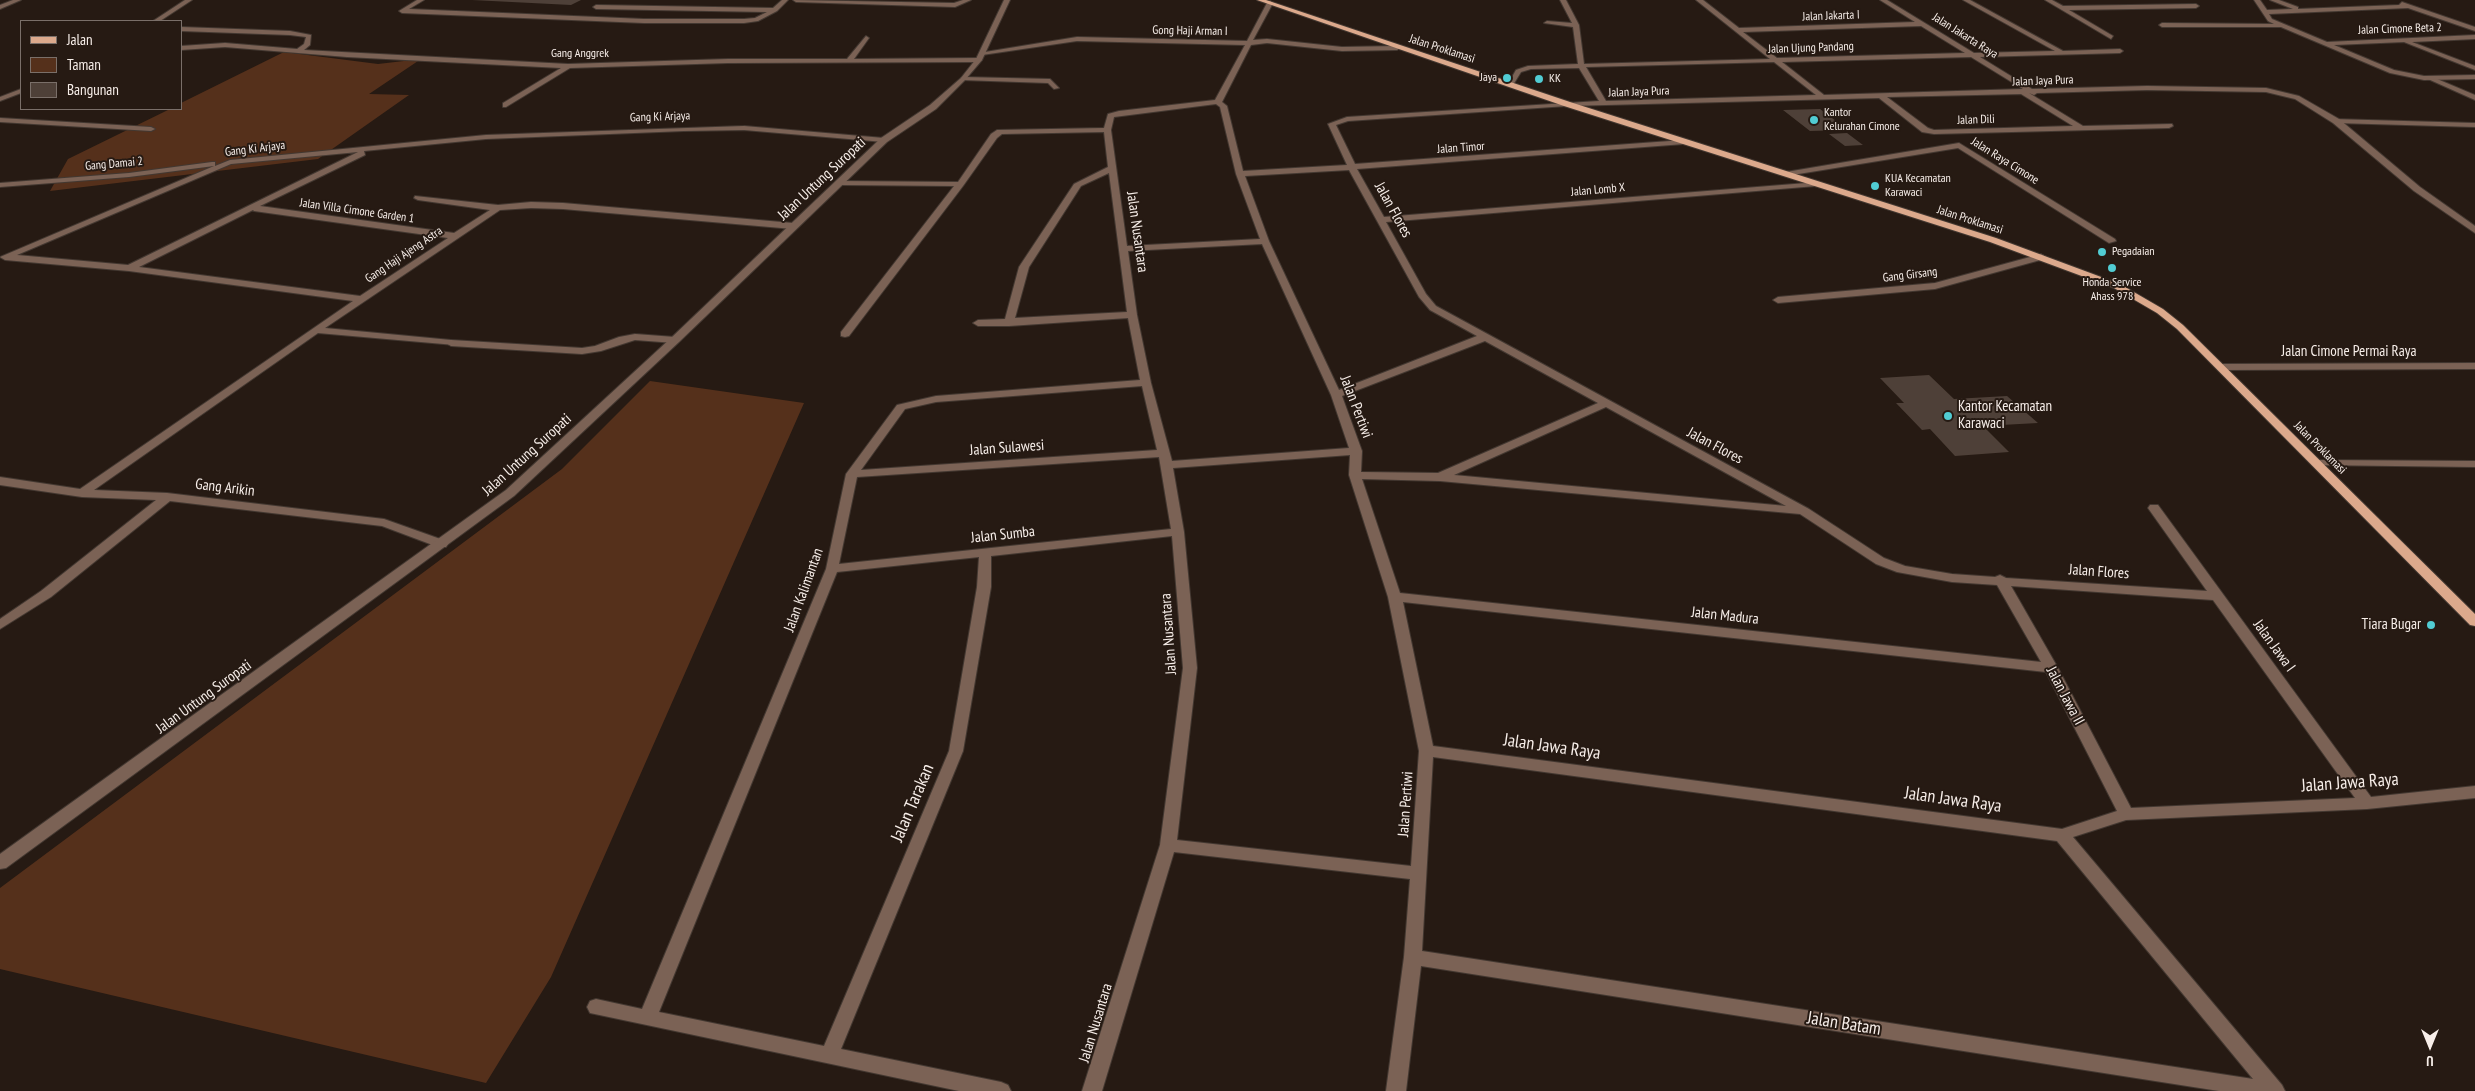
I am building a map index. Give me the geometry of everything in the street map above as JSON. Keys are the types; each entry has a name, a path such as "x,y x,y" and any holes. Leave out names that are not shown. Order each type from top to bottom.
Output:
{"main road":[{"name":"Jalan Proklamasi","path":"1260,0 1275,3 1397,48 1567,104 2041,257 2117,286 2141,299 2180,326 2475,622"}],"street":[{"path":"0,7 18,0"},
{"path":"158,20 189,0"},
{"path":"421,0 402,11 644,21 744,21 756,20 775,10 785,0"},
{"path":"577,18 608,0"},
{"path":"796,0 956,5 968,0"},
{"name":"Jalan Untung Suropati","path":"0,863 510,493 675,340 884,140 933,108 963,78 980,56 1007,0"},
{"path":"1563,0 1576,24 1581,65 1604,104"},
{"path":"1699,0 1824,98"},
{"name":"Jalan Jakarta Raya","path":"1883,0 2034,93"},
{"path":"1966,0 2062,52"},
{"path":"2048,0 2111,37"},
{"path":"2257,0 2270,20 2392,72 2430,78 2475,77"},
{"path":"2273,0 2301,10"},
{"path":"2392,0 2475,29"},
{"path":"1009,323 1024,267 1078,184 1112,168 1107,130 1111,116 1119,113 1218,102 1248,44 1275,3"},
{"path":"2063,8 2196,6"},
{"path":"2264,12 2410,6"},
{"path":"596,7 775,10"},
{"path":"1547,23 1576,24"},
{"name":"Jalan Jakarta I","path":"1738,30 1924,24"},
{"path":"2162,25 2287,26"},
{"path":"182,29 290,33 310,36 307,45 299,50"},
{"name":"Jalan Cimone Beta 2","path":"2327,43 2475,36"},
{"path":"849,60 866,38"},
{"name":"Gong Haji Arman I","path":"980,56 1077,39 1248,44 1267,41 1342,49 1397,48"},
{"path":"2402,40 2475,68"},
{"name":"Gang Anggrek","path":"182,48 225,45 568,66 980,56"},
{"name":"Jalan Ujung Pandang","path":"1511,84 1518,71 1523,68 2120,51"},
{"path":"506,105 568,66"},
{"path":"963,78 1050,81 1056,88"},
{"path":"2430,78 2475,98"},
{"name":"Jalan Jaya Pura","path":"1347,119 1567,104 2034,93 2147,88 2266,90 2296,97 2336,121 2417,189 2475,230"},
{"path":"0,99 20,91"},
{"path":"2024,93 2081,128"},
{"name":"Jalan Dili","path":"1882,97 1929,132 2170,126"},
{"path":"2475,98 2466,100 2475,104"},
{"name":"Jalan Pertiwi","path":"1218,102 1224,106 1240,174 1265,240 1336,395 1356,451 1355,475 1395,597 1426,751 1413,957 1396,1091"},
{"name":"Jalan Flores","path":"1347,119 1336,122 1332,128 1422,296 1433,308 1805,512 1880,560 1902,569 1952,578 2218,596"},
{"path":"0,120 151,129"},
{"path":"2336,121 2475,125"},
{"name":"Gang Ki Arjaya","path":"3,257 230,162 370,150 486,137 684,129 744,128 884,140"},
{"path":"844,334 960,184 994,136 1000,132 1107,130"},
{"name":"Jalan Timor","path":"1240,174 1684,142"},
{"name":"Jalan Raya Cimone","path":"1786,174 1959,145 2112,241"},
{"path":"129,268 370,150"},
{"name":"Gang Damai 2","path":"0,185 129,175 230,162"},
{"name":"Jalan Nusantara","path":"1092,1091 1168,845 1190,668 1178,532 1166,459 1146,383 1132,315 1112,168"},
{"path":"841,183 960,184"},
{"name":"Jalan Lomb X","path":"1382,220 1816,184"},
{"path":"418,198 498,208"},
{"name":"Gang Haji Ajeng Astra","path":"82,493 361,299 498,208 531,205 563,206 793,226"},
{"name":"Jalan Villa Cimone Garden 1","path":"254,208 456,236"},
{"path":"1123,249 1265,240"},
{"name":"Gang Ki Arjaya","path":"3,257 129,268 361,299"},
{"name":"Gang Girsang","path":"1778,300 1935,286 2041,257"},
{"path":"978,323 1009,323 1132,315"},
{"path":"316,330 451,343 582,351 597,349 623,339 635,337 675,340"},
{"path":"1336,395 1485,337"},
{"name":"Jalan Cimone Permai Raya","path":"2222,367 2475,366"},
{"name":"Jalan Kalimantan","path":"648,1017 832,569 852,474 900,407 936,399 1146,383"},
{"path":"1440,477 1605,404"},
{"name":"Jalan Sulawesi","path":"852,474 1356,451"},
{"path":"2318,463 2475,464"},
{"path":"1355,475 1440,477 1805,512"},
{"name":"Gang Arikin","path":"0,482 82,493 167,497 384,523 442,544"},
{"path":"0,625 46,594 167,497"},
{"name":"Jalan Jawa I","path":"2154,508 2367,803"},
{"name":"Jalan Sumba","path":"832,569 1178,532"},
{"name":"Jalan Tarakan","path":"829,1055 956,751 984,587 985,553"},
{"name":"Jalan Jawa II","path":"2000,580 2051,668 2126,814"},
{"name":"Jalan Madura","path":"1395,597 2051,668"},
{"name":"Jalan Jawa Raya","path":"1426,751 2062,835 2126,814 2367,803 2475,792"},
{"path":"2062,835 2275,1091"},
{"path":"1168,845 1418,873"},
{"name":"Jalan Batam","path":"1413,957 2275,1091"},
{"path":"596,1007 1001,1091"}],"green space":[{"path":"284,52 378,64 421,59 369,94 409,95 318,159 50,191 68,159 168,110 182,110 182,103"},
{"path":"650,381 804,403 551,977 486,1083 0,969 0,888 562,469"}],"building":[{"path":"472,0 581,0 571,5"},
{"path":"1820,109 1848,130 1810,131 1783,110"},
{"path":"1847,133 1863,145 1845,146 1829,134"},
{"path":"1929,375 1954,399 2007,396 2038,423 1983,426 2009,452 1955,456 1930,429 1922,430 1896,403 1904,403 1880,378"}],"place":[{"name":"Jaya","path":"1507,78"},
{"name":"KK","path":"1539,79"},
{"name":"Kantor Kelurahan Cimone","path":"1814,120"},
{"name":"KUA Kecamatan Karawaci","path":"1875,186"},
{"name":"Pegadaian","path":"2102,252"},
{"name":"Honda Service Ahass 978","path":"2112,268"},
{"name":"Kantor Kecamatan Karawaci","path":"1948,416"},
{"name":"Tiara Bugar","path":"2431,625"}]}
